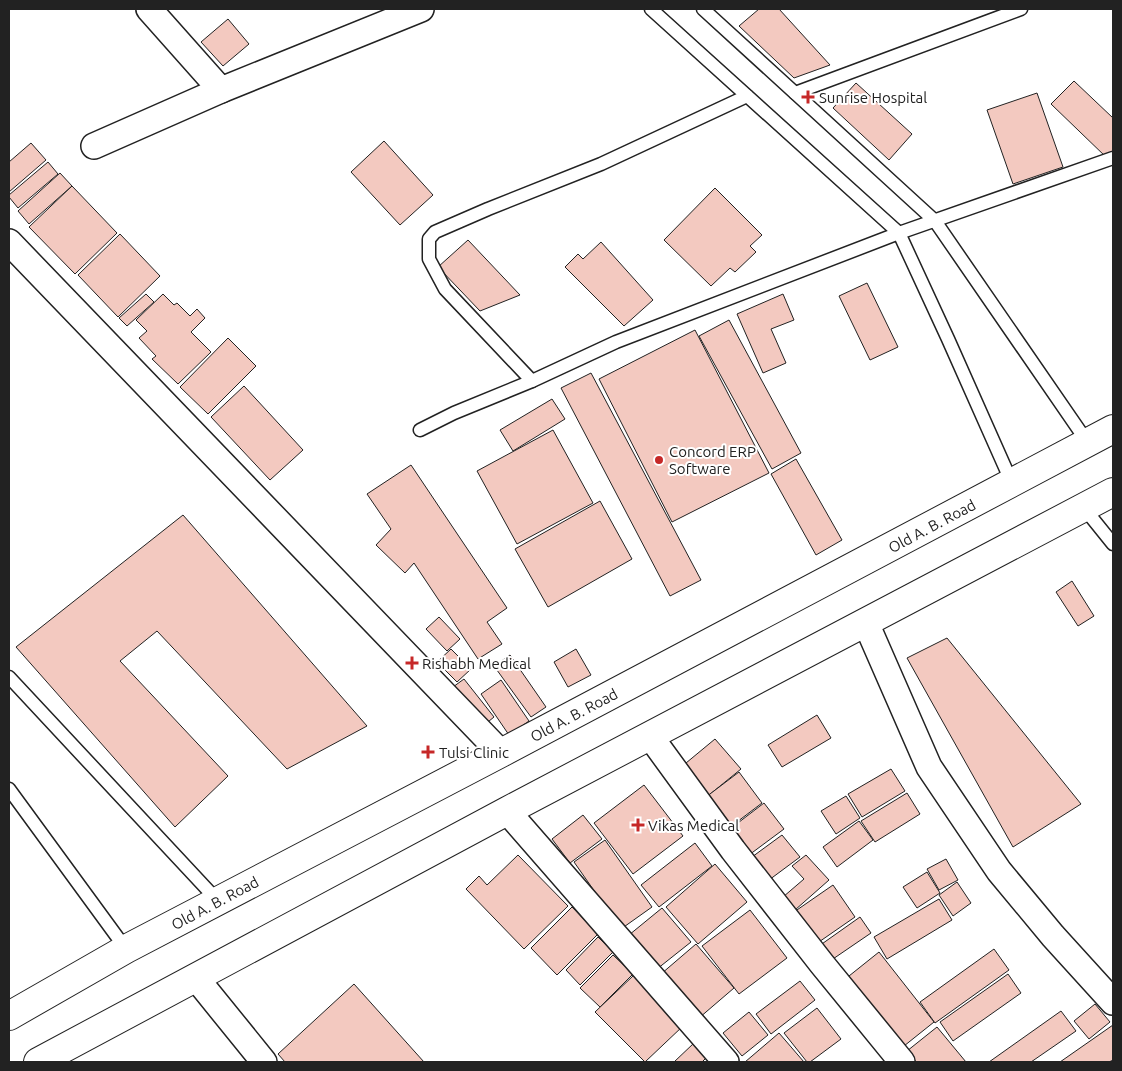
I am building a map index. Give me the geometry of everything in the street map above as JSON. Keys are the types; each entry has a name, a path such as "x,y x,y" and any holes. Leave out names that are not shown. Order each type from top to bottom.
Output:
{"main road":[{"name":"Old A. B. Road","path":"9,1016 126,949 1113,429"},
{"path":"38,1062 1113,492"}],"street":[{"path":"149,9 221,90"},
{"path":"94,146 221,90 421,9"},
{"path":"9,242 501,753"},
{"path":"866,623 929,766 999,871 1053,936 1113,1002"},
{"path":"650,736 733,850 902,1062"},
{"path":"507,812 726,1062"},
{"path":"196,978 264,1062"}],"lane":[{"path":"651,9 899,233 1012,483"},
{"path":"703,9 935,220 1088,443"},
{"path":"795,93 1021,9"},
{"path":"532,381 445,289 429,260 429,238 435,232 601,164 748,96"},
{"path":"420,430 454,413 532,381 616,342 899,233 1113,158"},
{"path":"1084,508 1113,544"},
{"path":"9,677 218,901"},
{"path":"9,790 126,949"}],"building":[{"path":"759,9 779,9 830,65 794,78 739,26"},
{"path":"228,19 249,44 223,66 201,42"},
{"path":"1074,81 1113,118 1113,151 1107,158 1051,104"},
{"path":"856,83 912,134 889,160 833,108"},
{"path":"1037,93 1063,167 1013,184 987,110"},
{"path":"384,141 433,195 400,225 351,172"},
{"path":"31,143 46,160 9,192 9,162"},
{"path":"48,162 58,174 18,208 9,195"},
{"path":"60,173 72,186 29,224 18,211"},
{"path":"72,186 117,233 75,274 29,227"},
{"path":"715,188 762,235 750,246 756,252 735,272 730,268 711,286 664,240"},
{"path":"120,234 160,276 118,317 78,275"},
{"path":"468,240 520,295 480,311 438,267"},
{"path":"601,242 653,300 624,326 565,267 578,254 583,259"},
{"path":"867,283 898,347 870,360 839,296"},
{"path":"146,294 154,302 127,326 119,318"},
{"path":"163,294 174,305 177,303 190,316 197,309 205,318 191,332 211,352 178,384 152,359 156,356 139,338 147,331 136,320"},
{"path":"783,294 794,320 771,329 786,363 763,373 737,314"},
{"path":"729,320 801,453 772,469 699,336"},
{"path":"695,330 769,473 672,522 599,379"},
{"path":"228,338 256,366 208,414 180,387"},
{"path":"591,373 701,580 670,596 561,388"},
{"path":"244,386 303,450 270,480 211,417"},
{"path":"552,399 565,419 513,451 500,430"},
{"path":"553,430 593,503 517,544 477,471"},
{"path":"796,459 842,540 816,555 771,474"},
{"path":"411,465 507,608 487,622 502,644 478,659 414,563 405,573 376,545 391,529 367,494"},
{"path":"600,501 632,559 548,607 515,549"},
{"path":"183,515 367,726 287,769 157,631 120,661 228,776 175,827 16,647"},
{"path":"1072,581 1094,616 1078,626 1056,592"},
{"path":"439,617 460,639 447,651 426,629"},
{"path":"947,638 1081,804 1013,847 907,658"},
{"path":"451,649 471,669 457,682 437,662"},
{"path":"576,649 591,675 568,687 554,662"},
{"path":"510,655 546,707 531,717 494,666"},
{"path":"464,679 494,717 483,726 453,687"},
{"path":"501,680 529,721 509,735 481,694"},
{"path":"817,715 831,738 782,767 768,745"},
{"path":"715,739 741,769 709,795 680,768"},
{"path":"891,769 905,791 862,817 848,794"},
{"path":"739,772 762,803 729,828 706,797"},
{"path":"644,785 683,836 633,874 594,823"},
{"path":"907,793 920,814 875,842 861,821"},
{"path":"846,796 860,818 836,834 821,811"},
{"path":"764,803 784,829 749,855 730,829"},
{"path":"583,815 602,839 570,863 552,839"},
{"path":"859,821 873,840 837,867 823,847"},
{"path":"782,835 800,857 769,880 752,857"},
{"path":"605,840 652,907 621,929 574,862"},
{"path":"695,843 712,866 659,907 641,885"},
{"path":"518,855 568,906 524,949 466,889 479,876 487,885"},
{"path":"806,855 829,880 795,910 783,897 804,879 792,866"},
{"path":"946,859 958,880 939,890 927,869"},
{"path":"715,864 747,902 698,944 666,907"},
{"path":"927,872 940,893 917,908 903,887"},
{"path":"957,882 971,903 953,916 939,895"},
{"path":"833,885 855,917 816,944 794,912"},
{"path":"939,899 952,920 887,959 874,937"},
{"path":"572,907 598,934 557,975 531,948"},
{"path":"662,908 691,942 657,969 629,935"},
{"path":"750,910 787,958 739,994 702,946"},
{"path":"860,917 871,933 830,961 819,946"},
{"path":"598,937 613,952 580,985 566,970"},
{"path":"696,944 734,988 699,1018 661,974"},
{"path":"994,949 1009,970 935,1023 920,1002"},
{"path":"879,952 934,1022 899,1050 844,980"},
{"path":"613,955 633,974 600,1007 580,988"},
{"path":"1008,974 1021,993 953,1041 940,1022"},
{"path":"634,975 683,1026 645,1062 595,1012"},
{"path":"800,981 815,1000 771,1034 756,1014"},
{"path":"354,984 424,1062 285,1062 278,1054"},
{"path":"1095,1004 1110,1022 1089,1039 1074,1021"},
{"path":"817,1008 841,1039 810,1062 807,1062 784,1033"},
{"path":"1061,1011 1076,1031 1031,1062 989,1062"},
{"path":"749,1012 768,1035 742,1056 723,1033"},
{"path":"1113,1025 1113,1060 1109,1062 1060,1062"},
{"path":"937,1027 966,1062 916,1062 907,1051"},
{"path":"779,1033 804,1062 745,1062"},
{"path":"694,1043 707,1057 702,1062 674,1062"}],"place":[{"name":"Sunrise Hospital","path":"808,97"},
{"name":"Concord ERP Software","path":"659,460"},
{"name":"Rishabh Medical","path":"412,663"},
{"name":"Tulsi Clinic","path":"428,752"},
{"name":"Vikas Medical","path":"638,825"}]}
